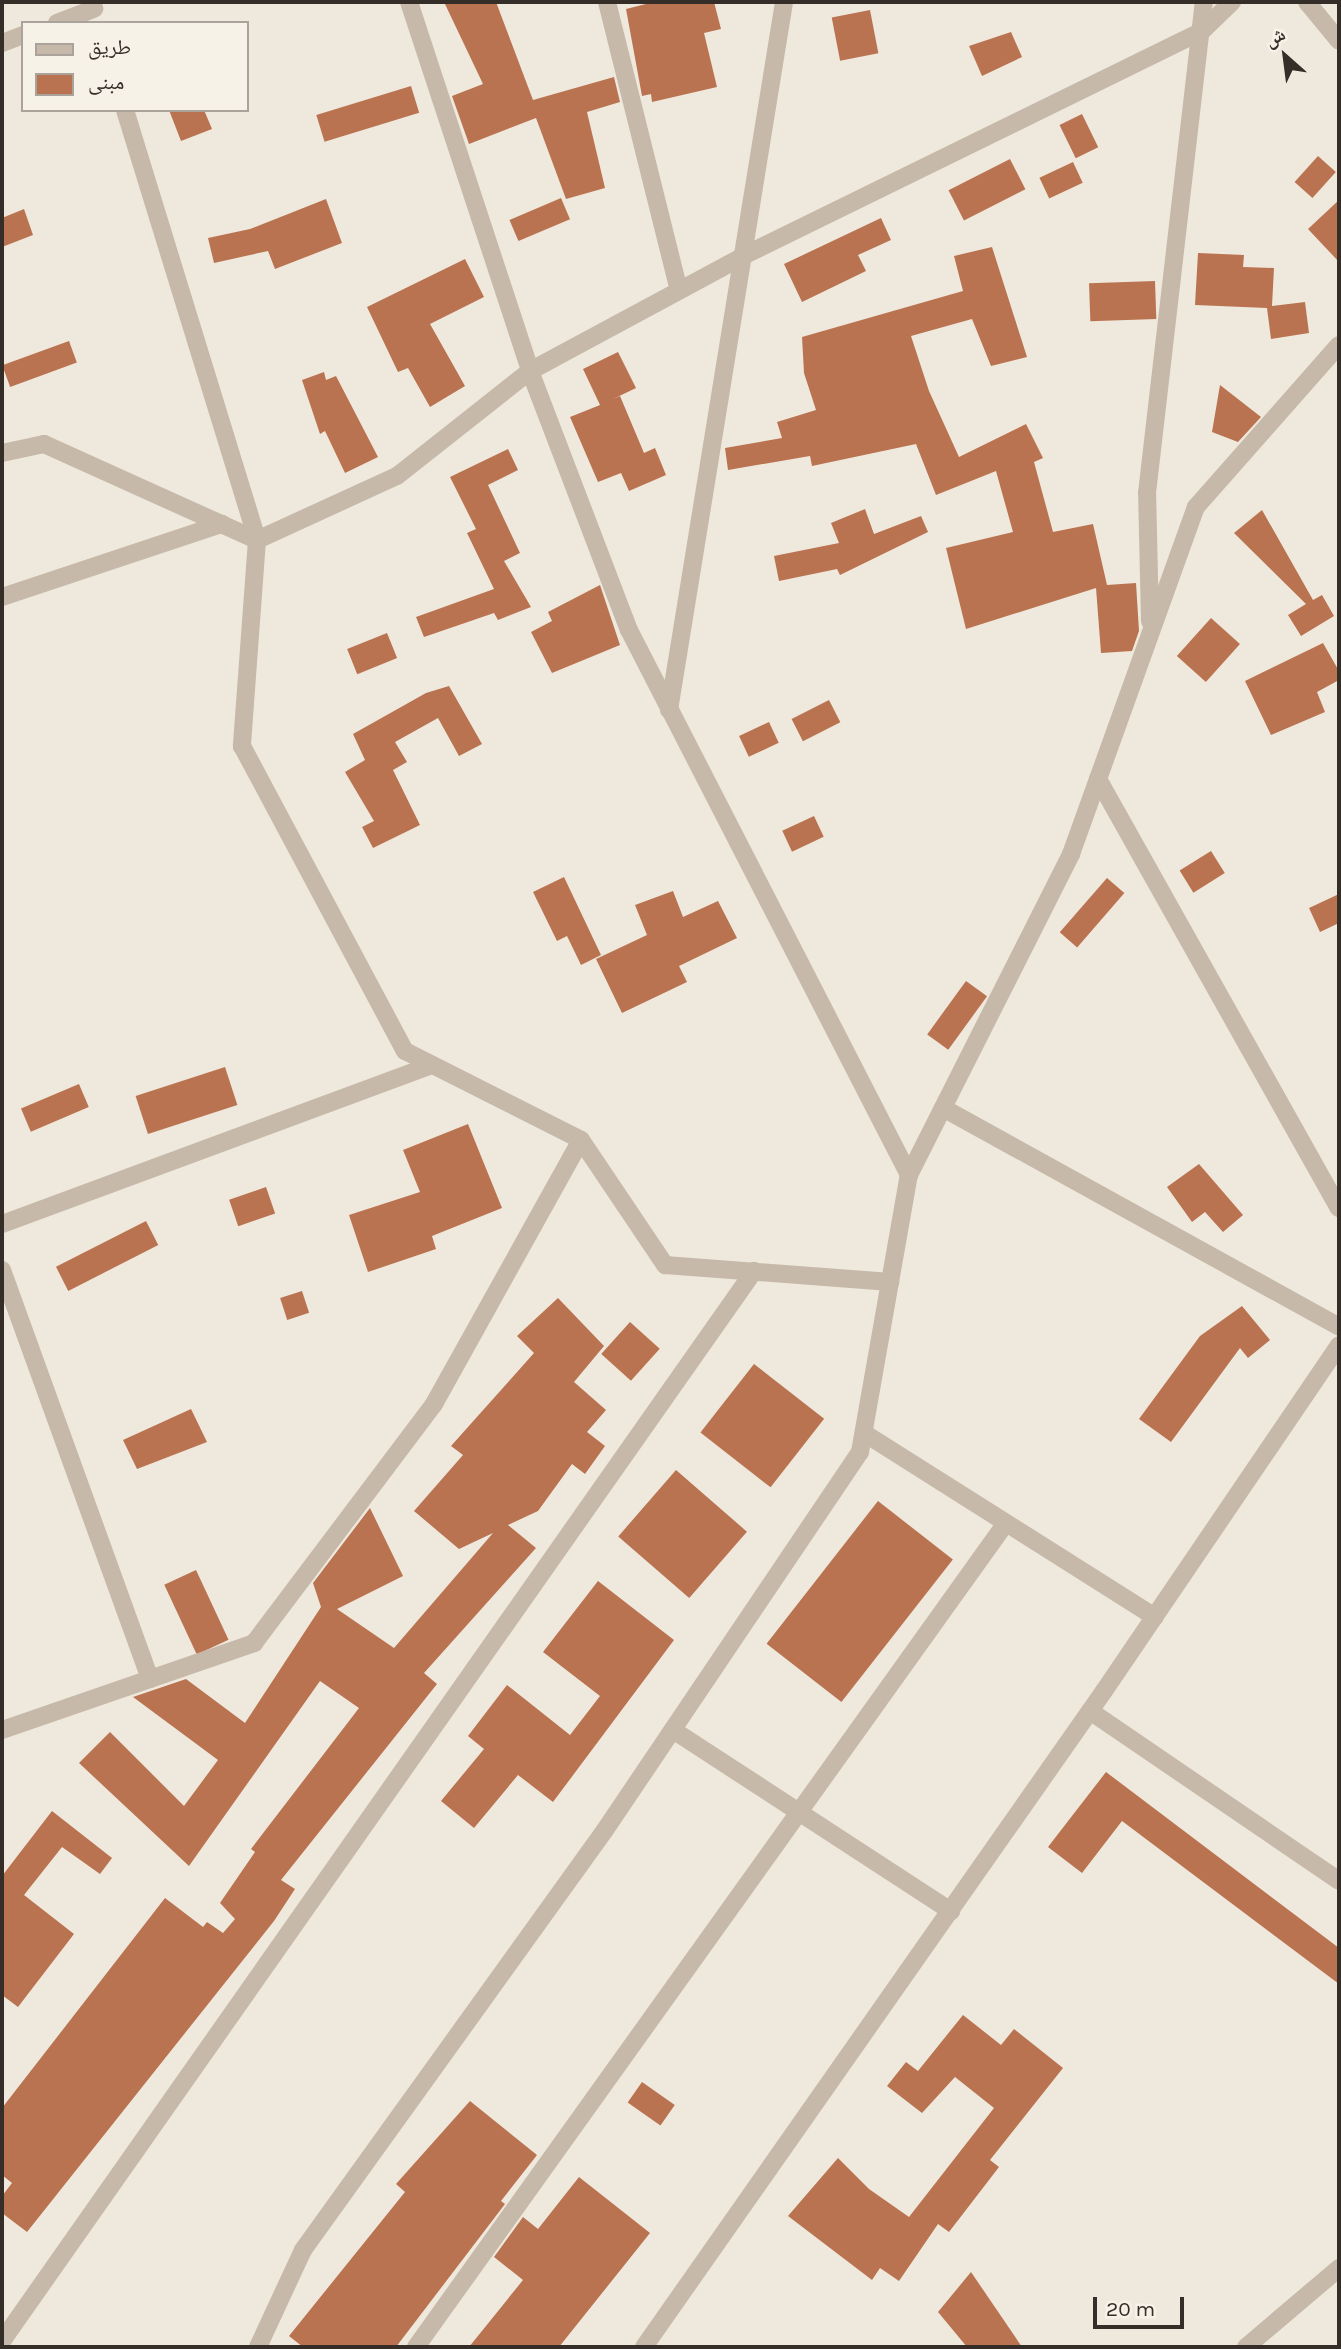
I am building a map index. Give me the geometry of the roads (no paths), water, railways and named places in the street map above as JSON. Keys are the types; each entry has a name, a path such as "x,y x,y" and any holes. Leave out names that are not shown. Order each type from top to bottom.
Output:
{"street":[{"path":"409,2 530,370 629,630 909,1175"},
{"path":"607,2 679,290"},
{"path":"669,710 784,2"},
{"path":"1150,634 1147,493 1204,2"},
{"path":"2,453 44,444 257,540 397,476 530,370 745,255 1202,31 1232,2"},
{"path":"1307,2 1339,41"},
{"path":"63,21 95,11"},
{"path":"2,43 21,36"},
{"path":"126,112 257,540 242,746 405,1051 580,1140 665,1265 890,1282"},
{"path":"258,2347 303,2250 673,1730 860,1452 909,1175 1071,855 1196,507 1339,345"},
{"path":"2,597 222,524"},
{"path":"1098,779 1339,1208"},
{"path":"2,1224 432,1065"},
{"path":"943,1108 1339,1327"},
{"path":"2,1730 254,1643 434,1404 580,1140"},
{"path":"2,1270 150,1679"},
{"path":"2,2341 754,1271"},
{"path":"644,2347 951,1912 1339,1345"},
{"path":"864,1433 1155,1617"},
{"path":"416,2347 1006,1523"},
{"path":"1090,1711 1339,1881"},
{"path":"673,1730 951,1912"},
{"path":"1246,2347 1339,2268"}]}
